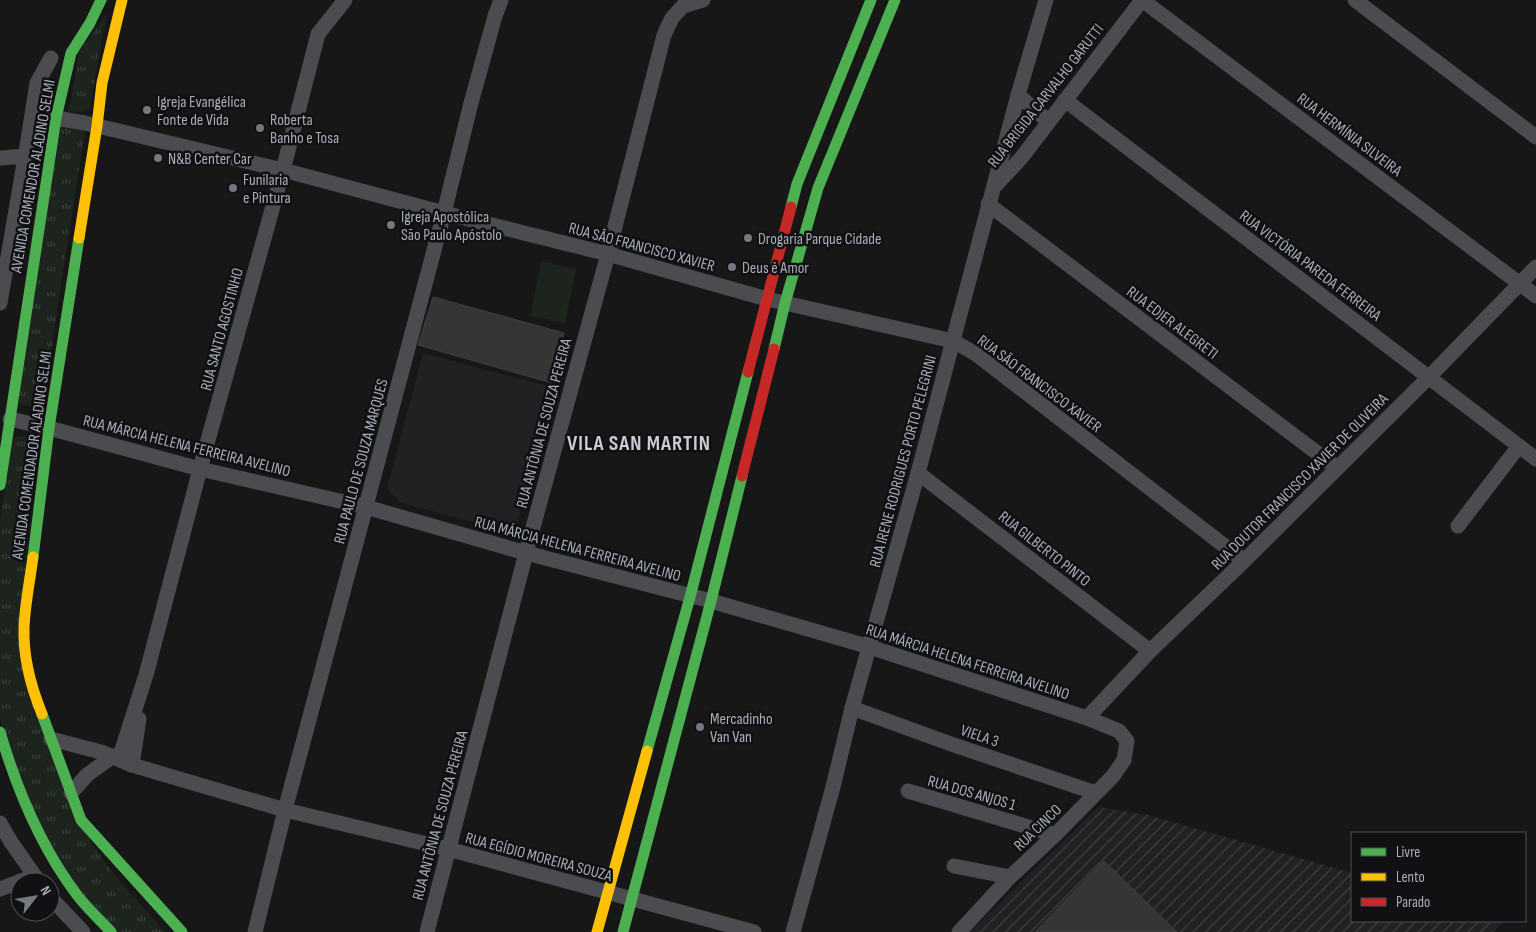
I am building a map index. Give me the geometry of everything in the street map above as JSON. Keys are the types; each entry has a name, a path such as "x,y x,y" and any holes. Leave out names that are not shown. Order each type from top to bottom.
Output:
{"main road":[{"name":"AVENIDA COMENDOR ALADINO SELMI","path":"0,484 56,118 71,53 90,24 101,0"},
{"name":"AVENIDA COMENDADOR ALADINO SELMI","path":"122,0 102,83 97,126 49,428 24,627 30,677 37,702 81,820 182,932"},
{"path":"598,932 690,597 797,184 871,0"},
{"path":"623,932 711,601 786,303 818,188 895,0"},
{"path":"0,732 7,758 33,824 55,863 77,896 111,932"}],"street":[{"path":"118,17 132,0"},
{"name":"RUA SANTO AGOSTINHO","path":"122,760 318,34 345,0"},
{"name":"RUA PAULO DE SOUZA MARQUES","path":"255,932 285,810 501,0"},
{"name":"RUA ANTÔNIA DE SOUZA PEREIRA","path":"427,932 526,553 608,254 664,35 672,18 683,6 703,0"},
{"name":"RUA IRENE RODRIGUES PORTO PELEGRINI","path":"793,932 833,787 852,708 918,473 988,204 1046,0"},
{"name":"RUA BRIGIDA CARVALHO GARUTTI","path":"994,188 1022,157 1142,0"},
{"name":"RUA HERMÍNIA SILVEIRA","path":"1142,0 1536,296"},
{"path":"1355,0 1536,137"},
{"path":"0,303 37,83 51,58"},
{"path":"1018,95 1048,121"},
{"name":"RUA VICTÓRIA PAREDA FERREIRA","path":"1064,100 1536,459"},
{"name":"RUA SÃO FRANCISCO XAVIER","path":"56,118 282,170 608,254 767,299 953,341 976,354 1244,561"},
{"path":"0,158 26,156"},
{"name":"RUA EDJER ALEGRETI","path":"988,204 1337,468"},
{"name":"RUA DOUTOR FRANCISCO XAVIER DE OLIVEIRA","path":"1086,718 1150,651 1244,561 1536,268"},
{"name":"RUA MÁRCIA HELENA FERREIRA AVELINO","path":"10,419 200,469 366,508 526,553 711,601 870,647 1086,718 1119,731 1127,741"},
{"path":"1458,526 1519,446"},
{"name":"RUA GILBERTO PINTO","path":"918,473 1150,651"},
{"name":"VIELA 3","path":"852,708 1096,793"},
{"name":"RUA EGÍDIO MOREIRA SOUZA","path":"51,739 101,752 285,810 448,849 754,932"},
{"name":"RUA CINCO","path":"959,932 1010,877 1055,835 1113,776 1124,760 1127,741"},
{"path":"71,793 87,775 122,760"},
{"name":"RUA DOS ANJOS 1","path":"908,792 1055,835"},
{"path":"0,822 10,842 31,872"},
{"path":"954,866 1010,877"},
{"path":"60,908 83,932"}],"shaded area":[{"path":"423,353 548,386 517,525 507,531 401,503 387,489"},
{"path":"1098,807 1148,815 1351,873 1351,922 1502,922 1493,932 970,932"}],"green space":[{"path":"107,13 89,110 84,112 69,111 79,52"},
{"path":"58,125 85,131 42,408 18,404"},
{"path":"541,261 576,269 565,323 530,316"},
{"path":"24,436 36,441 19,653 71,812 112,872 165,932 116,932 77,891 17,781 0,717 0,521 11,447 14,438"}],"building":[{"path":"433,297 564,333 552,383 418,345"},
{"path":"1104,861 1177,932 1035,932"}],"traffic: fast":[{"path":"0,485 56,118 71,53 90,23 101,0"},
{"path":"791,207 797,184 871,0"},
{"path":"774,349 785,303 818,188 895,0"},
{"path":"33,557 49,428 79,238"},
{"path":"647,751 690,597 748,372"},
{"path":"623,932 711,601 742,476"},
{"path":"42,714 81,820 182,932"},
{"path":"0,732 22,796 52,857 77,895 111,932"}],"traffic: slow":[{"path":"79,238 102,83 122,0"},
{"path":"33,557 25,610 24,638 28,671 42,714"},
{"path":"597,932 647,751"}],"traffic: jam":[{"path":"748,372 791,207"},
{"path":"742,476 774,349"}],"place":[{"name":"Igreja Evangélica Fonte de Vida","path":"147,110"},
{"name":"Roberta Banho e Tosa","path":"260,128"},
{"name":"N&B Center Car","path":"158,158"},
{"name":"Funilaria e Pintura","path":"233,188"},
{"name":"Igreja Apostólica São Paulo Apóstolo","path":"391,225"},
{"name":"Drogaria Parque Cidade","path":"748,238"},
{"name":"Deus é Amor","path":"732,267"},
{"name":"Mercadinho Van Van","path":"700,727"}],"district":[{"name":"VILA SAN MARTIN","path":"639,443"}]}
